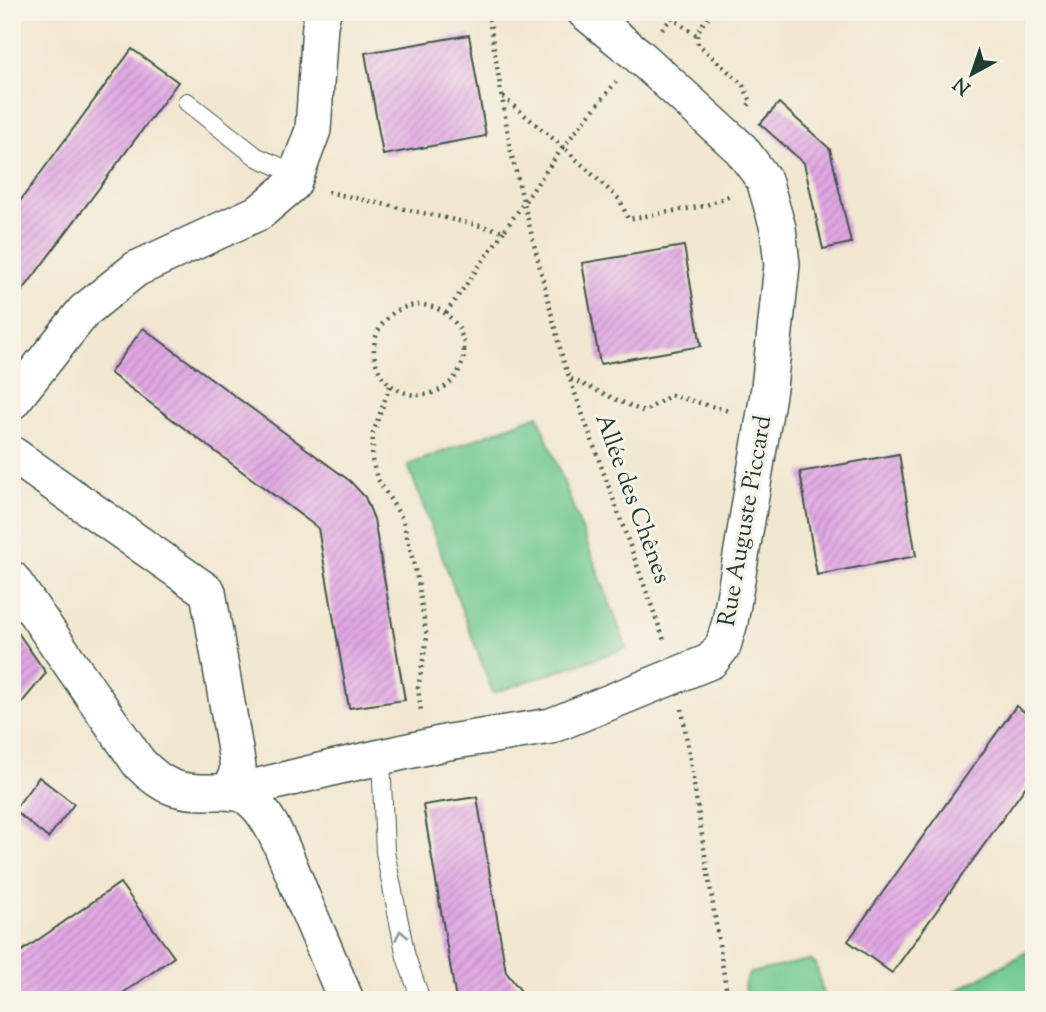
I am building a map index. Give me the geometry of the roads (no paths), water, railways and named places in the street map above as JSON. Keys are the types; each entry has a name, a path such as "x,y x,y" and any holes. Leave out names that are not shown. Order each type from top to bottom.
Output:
{"street":[{"path":"12,402 83,311 136,270 260,212 295,179 313,130 323,12"},
{"name":"Rue Auguste Piccard","path":"239,794 259,786 426,747 551,726 677,677 711,661 723,646 730,622 764,421 782,265 778,228 764,180 741,149 639,56 585,12"},
{"path":"12,454 208,592 238,767 239,794"},
{"path":"12,579 139,763 154,778 168,788 185,792 239,794 259,809 272,829 346,1000"}],"lane":[{"path":"187,102 257,157 295,179"},
{"path":"381,757 385,852 406,957 421,1000"}]}
